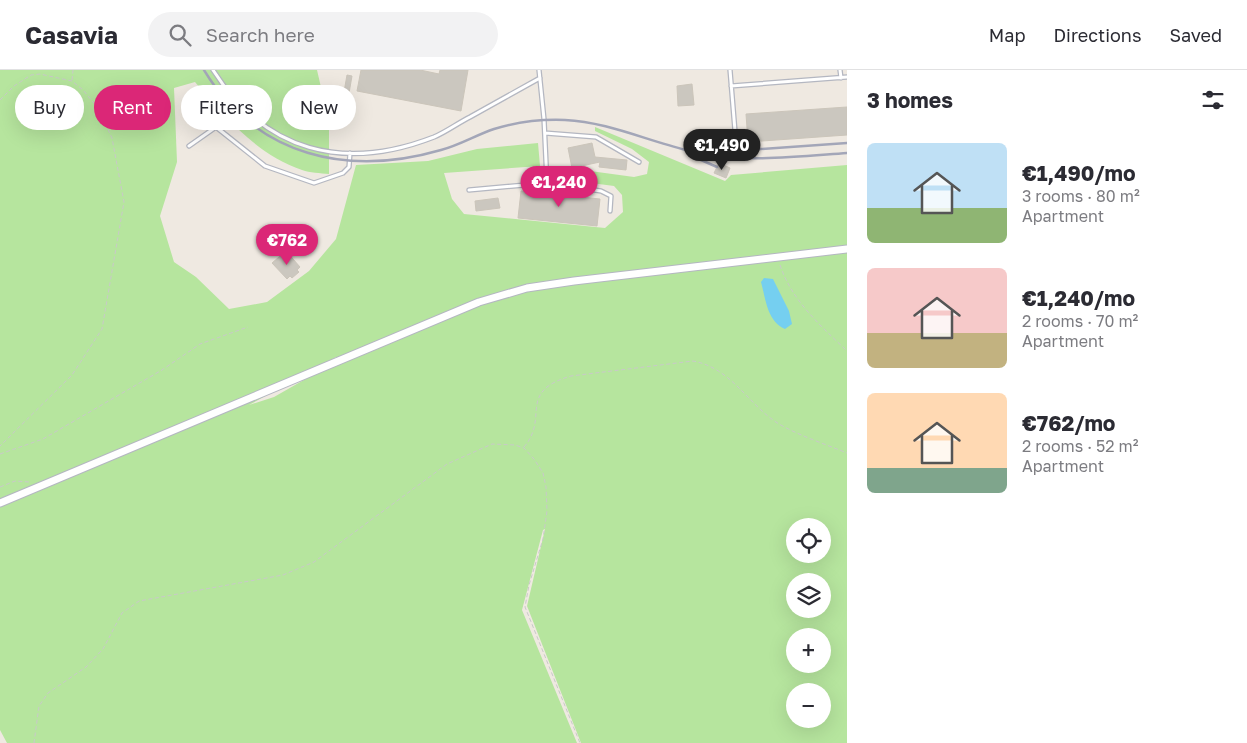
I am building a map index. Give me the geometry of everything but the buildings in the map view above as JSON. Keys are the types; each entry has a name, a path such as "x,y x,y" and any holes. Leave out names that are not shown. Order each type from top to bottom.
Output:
{"street":[{"path":"0,503 479,302 527,288 565,282 847,249"}],"lane":[{"path":"213,70 240,106 263,127 308,147 330,153 383,151 436,136 540,78"},
{"path":"539,70 545,133 547,184"},
{"path":"730,70 736,143"},
{"path":"840,70 841,78"},
{"path":"732,86 847,77"},
{"path":"189,146 216,128 265,166 314,183 342,173 349,167 350,153"},
{"path":"545,133 596,137 638,162"},
{"path":"469,190 521,184 547,184 601,191 611,196 610,211"}],"path":[{"path":"72,81 73,70"},
{"path":"0,100 14,86 31,75 40,74 72,81 84,90 98,108 112,138 119,166 124,202 102,329 72,375 0,446"},
{"path":"778,257 786,281 802,306 847,351"},
{"path":"0,454 43,439 162,370 200,344 248,327"},
{"path":"524,448 532,434 536,404 540,394 554,381 571,376 693,361 706,364 721,371 779,424 847,453"},
{"path":"34,743 39,706 48,693 86,667 103,649 122,613 139,600 291,572 314,562 447,464 492,444 515,445 524,448 542,473 547,511 543,539 529,585 525,607 580,743"},
{"path":"0,487 26,481 42,486"}],"green space":[{"path":"0,70 317,70 320,85 282,85 282,130 329,130 329,174 302,170 285,163 239,130 272,130 272,85 198,85 195,82 174,88 177,162 160,216 174,262 196,277 229,309 267,302 309,271 336,239 356,165 428,161 477,149 538,143 540,166 444,173 452,199 464,214 605,228 623,212 622,195 614,186 561,179 554,170 561,167 634,177 647,174 649,162 632,149 595,131 595,127 725,181 731,175 847,165 847,743 581,743 527,606 545,529 543,530 522,610 577,743 7,743 0,730","holes":["336,357 339,360 274,397 249,405"]}],"water":[{"path":"764,278 773,279 789,311 792,324 785,329 774,321 768,309 761,282"}],"railway":[{"path":"204,70 226,100 250,123 278,141 307,153 339,159 372,161 406,158 448,148 487,131 529,122 556,120 596,124 686,150 726,157 786,158 847,153"},
{"path":"717,149 746,150 847,143"},
{"path":"692,156 717,167"}]}
